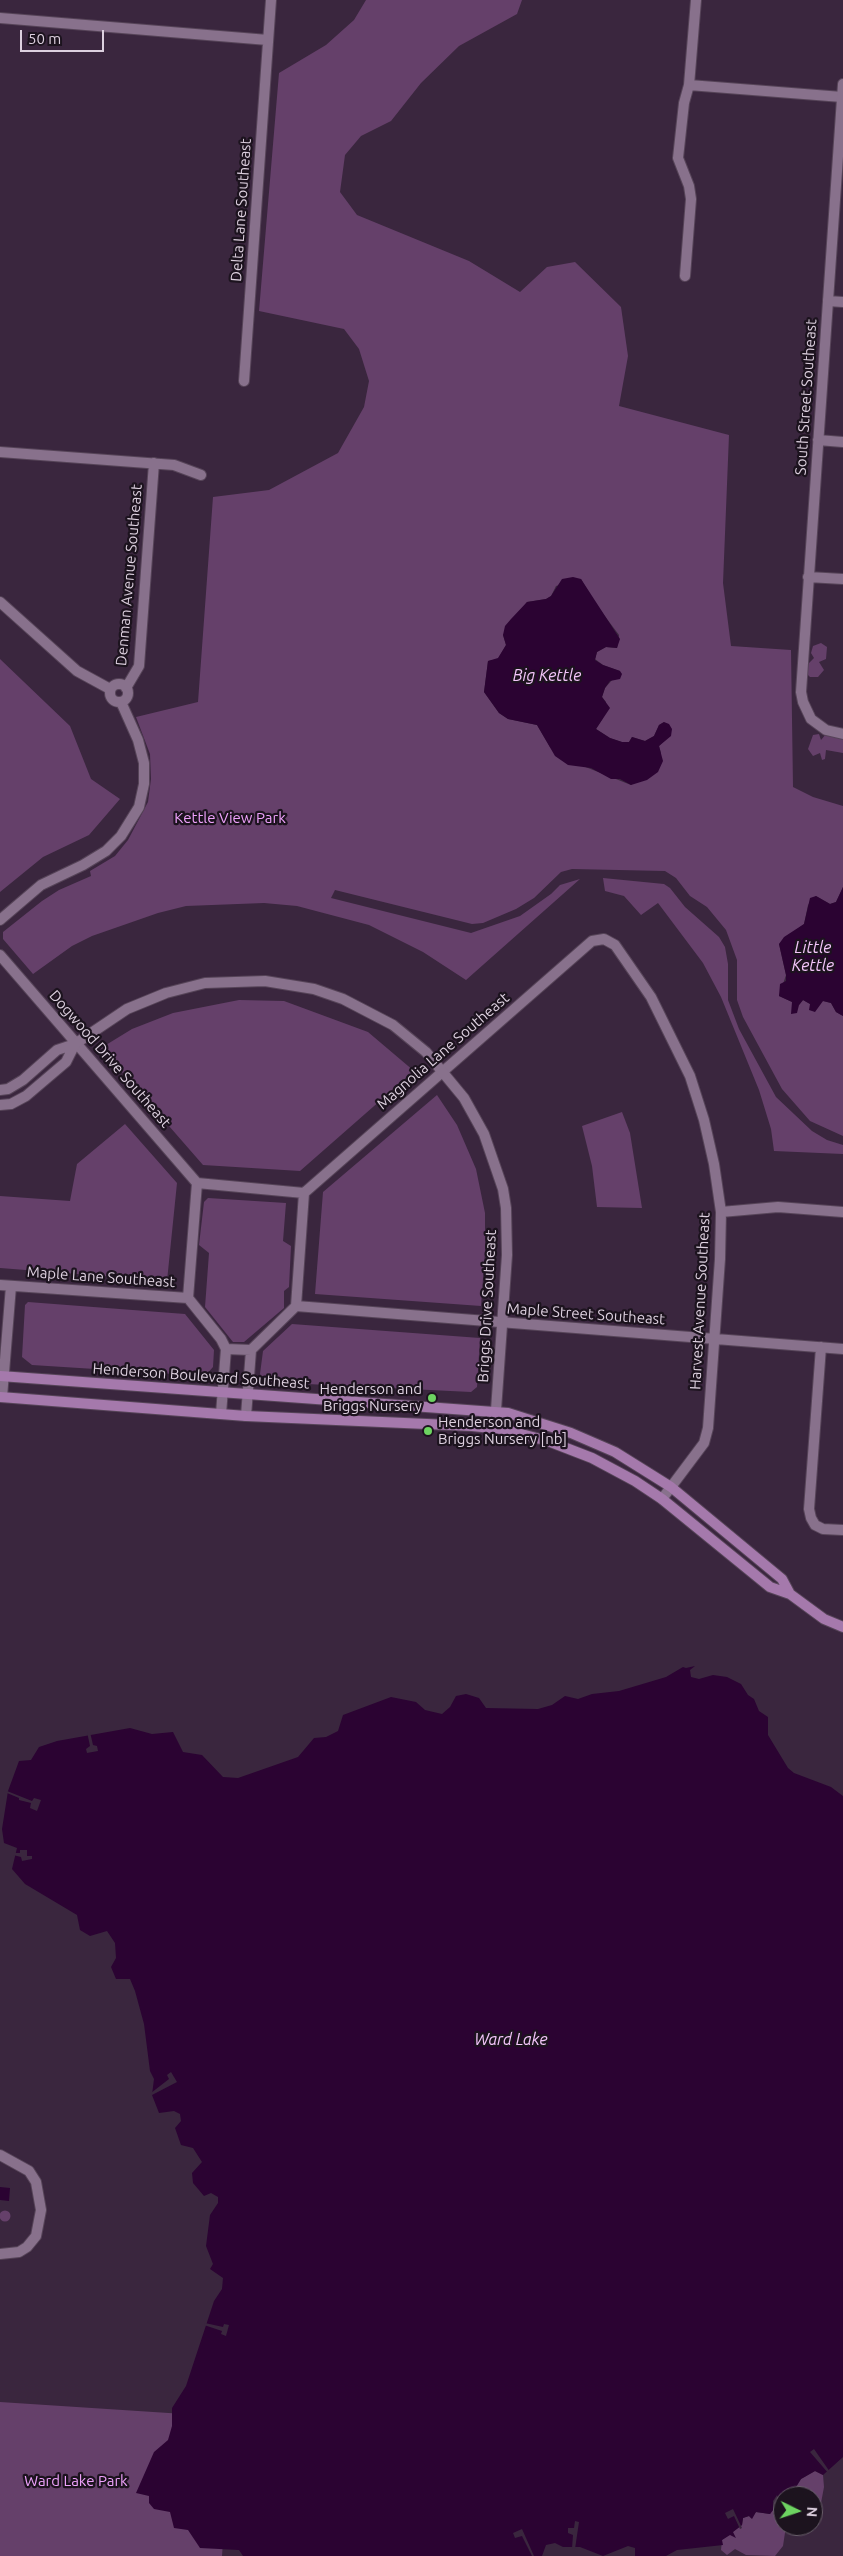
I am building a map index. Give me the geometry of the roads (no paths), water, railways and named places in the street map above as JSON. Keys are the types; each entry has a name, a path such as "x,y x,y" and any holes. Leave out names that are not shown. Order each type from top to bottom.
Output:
{"main road":[{"name":"Henderson Boulevard Southeast","path":"2,1376 222,1393 496,1410 571,1433 615,1452 671,1487 782,1579 790,1594"},
{"name":"Henderson Boulevard Southeast","path":"1,1397 246,1416 412,1422 492,1428 548,1441 614,1469 662,1499 770,1588 790,1594 824,1619 843,1627"}],"street":[{"name":"Delta Lane Southeast","path":"244,381 271,0"},
{"path":"685,276 691,199 689,186 678,158 684,103 689,85 696,0"},
{"path":"0,18 268,40"},
{"name":"South Street Southeast","path":"843,84 801,692 806,711 821,727 843,734"},
{"path":"689,85 842,97"},
{"path":"828,301 843,302"},
{"path":"818,440 843,442"},
{"path":"0,452 174,465 200,476"},
{"name":"Denman Avenue Southeast","path":"126,688 139,666 154,463"},
{"path":"808,577 843,579"},
{"path":"0,602 78,671 110,689"},
{"path":"110,689 116,684 126,688 127,698 121,702"},
{"path":"0,920 42,885 106,851 121,836 140,807 144,784 144,763 138,740 121,702 111,699 110,689"},
{"name":"Magnolia Lane Southeast","path":"304,1193 592,941 604,940"},
{"name":"Harvest Avenue Southeast","path":"604,940 615,945 651,997 690,1076 704,1120 714,1164 721,1212 720,1260 708,1428 704,1443 662,1499"},
{"name":"Dogwood Drive Southeast","path":"0,955 197,1183"},
{"name":"Briggs Drive Southeast","path":"0,1090 8,1089 23,1080 57,1050 75,1044 127,1009 166,993 205,983 265,981 314,989 343,998 372,1012 412,1039 444,1071 464,1098 484,1134 503,1189 508,1232 496,1410 492,1428"},
{"name":"Briggs Drive Southeast","path":"0,1105 11,1104 26,1096 66,1062 75,1044"},
{"path":"221,1414 226,1349 222,1339 188,1298 197,1183 304,1193 296,1306 251,1350 246,1416"},
{"path":"721,1212 778,1207 843,1212"},
{"name":"Maple Lane Southeast","path":"0,1285 188,1298"},
{"name":"Maple Lane Southeast","path":"1,1397 11,1286"},
{"name":"Maple Street Southeast","path":"296,1306 843,1349"},
{"path":"822,1347 809,1509 815,1525 823,1529 843,1530"},
{"path":"226,1349 251,1350"},
{"path":"0,2155 29,2171 36,2182 41,2210 40,2224 36,2236 27,2247 20,2252 0,2254"}],"water":[{"name":"Big Kettle","path":"573,577 581,579 620,639 617,648 606,647 597,652 595,660 620,671 622,674 620,679 610,681 605,688 602,697 610,708 596,729 610,738 629,742 632,737 645,741 654,736 659,725 664,722 669,724 672,729 671,736 659,746 663,761 658,772 647,780 631,785 620,779 611,779 591,768 568,765 555,756 537,725 508,719 499,713 484,692 488,661 498,658 506,645 503,635 505,626 527,602 546,599 551,596 562,579"},
{"name":"Little Kettle","path":"843,887 843,1016 836,1012 831,1003 823,1001 815,1012 809,1010 810,1004 803,1000 799,1005 797,1013 791,1014 792,1002 779,996 780,984 786,981 786,975 779,944 784,937 804,924 810,898 816,896 830,904 836,902"},
{"name":"Ward Lake","path":"695,1666 690,1670 691,1677 699,1679 713,1675 727,1677 741,1684 748,1695 754,1699 759,1711 768,1717 768,1735 788,1768 794,1773 831,1787 843,1796 843,2457 823,2475 815,2471 801,2479 797,2486 773,2486 773,2510 770,2514 756,2512 752,2519 749,2516 743,2518 742,2525 733,2532 736,2538 730,2535 722,2540 723,2545 677,2550 666,2556 635,2556 635,2548 628,2546 603,2556 580,2547 563,2547 555,2543 546,2545 542,2556 243,2556 239,2550 200,2548 188,2530 174,2528 170,2512 154,2509 149,2503 149,2496 136,2493 154,2452 168,2440 172,2426 172,2408 186,2386 214,2301 222,2289 223,2278 210,2269 213,2264 206,2246 210,2215 218,2203 218,2197 211,2193 204,2196 193,2183 192,2173 202,2162 193,2148 181,2145 175,2128 181,2121 180,2114 174,2111 159,2113 152,2095 154,2079 150,2071 144,2024 135,1991 130,1979 116,1979 111,1967 116,1958 115,1943 107,1931 90,1936 80,1930 77,1915 25,1884 12,1869 17,1848 4,1843 2,1829 8,1791 19,1761 31,1760 39,1747 57,1741 130,1728 152,1734 173,1732 183,1752 202,1755 223,1777 238,1778 298,1757 314,1738 326,1737 338,1731 343,1715 391,1697 416,1702 425,1710 442,1714 450,1707 456,1696 466,1694 479,1698 486,1708 538,1709 552,1705 565,1696 578,1699 592,1694 619,1691 666,1677 683,1667"},
{"path":"0,2187 10,2188 9,2201 0,2200"}],"place":[{"name":"Henderson and Briggs Nursery","path":"432,1398"},
{"name":"Henderson and Briggs Nursery [nb]","path":"428,1431"}],"park label":[{"name":"Kettle View Park","path":"230,818"},
{"name":"Ward Lake Park","path":"76,2481"}]}
